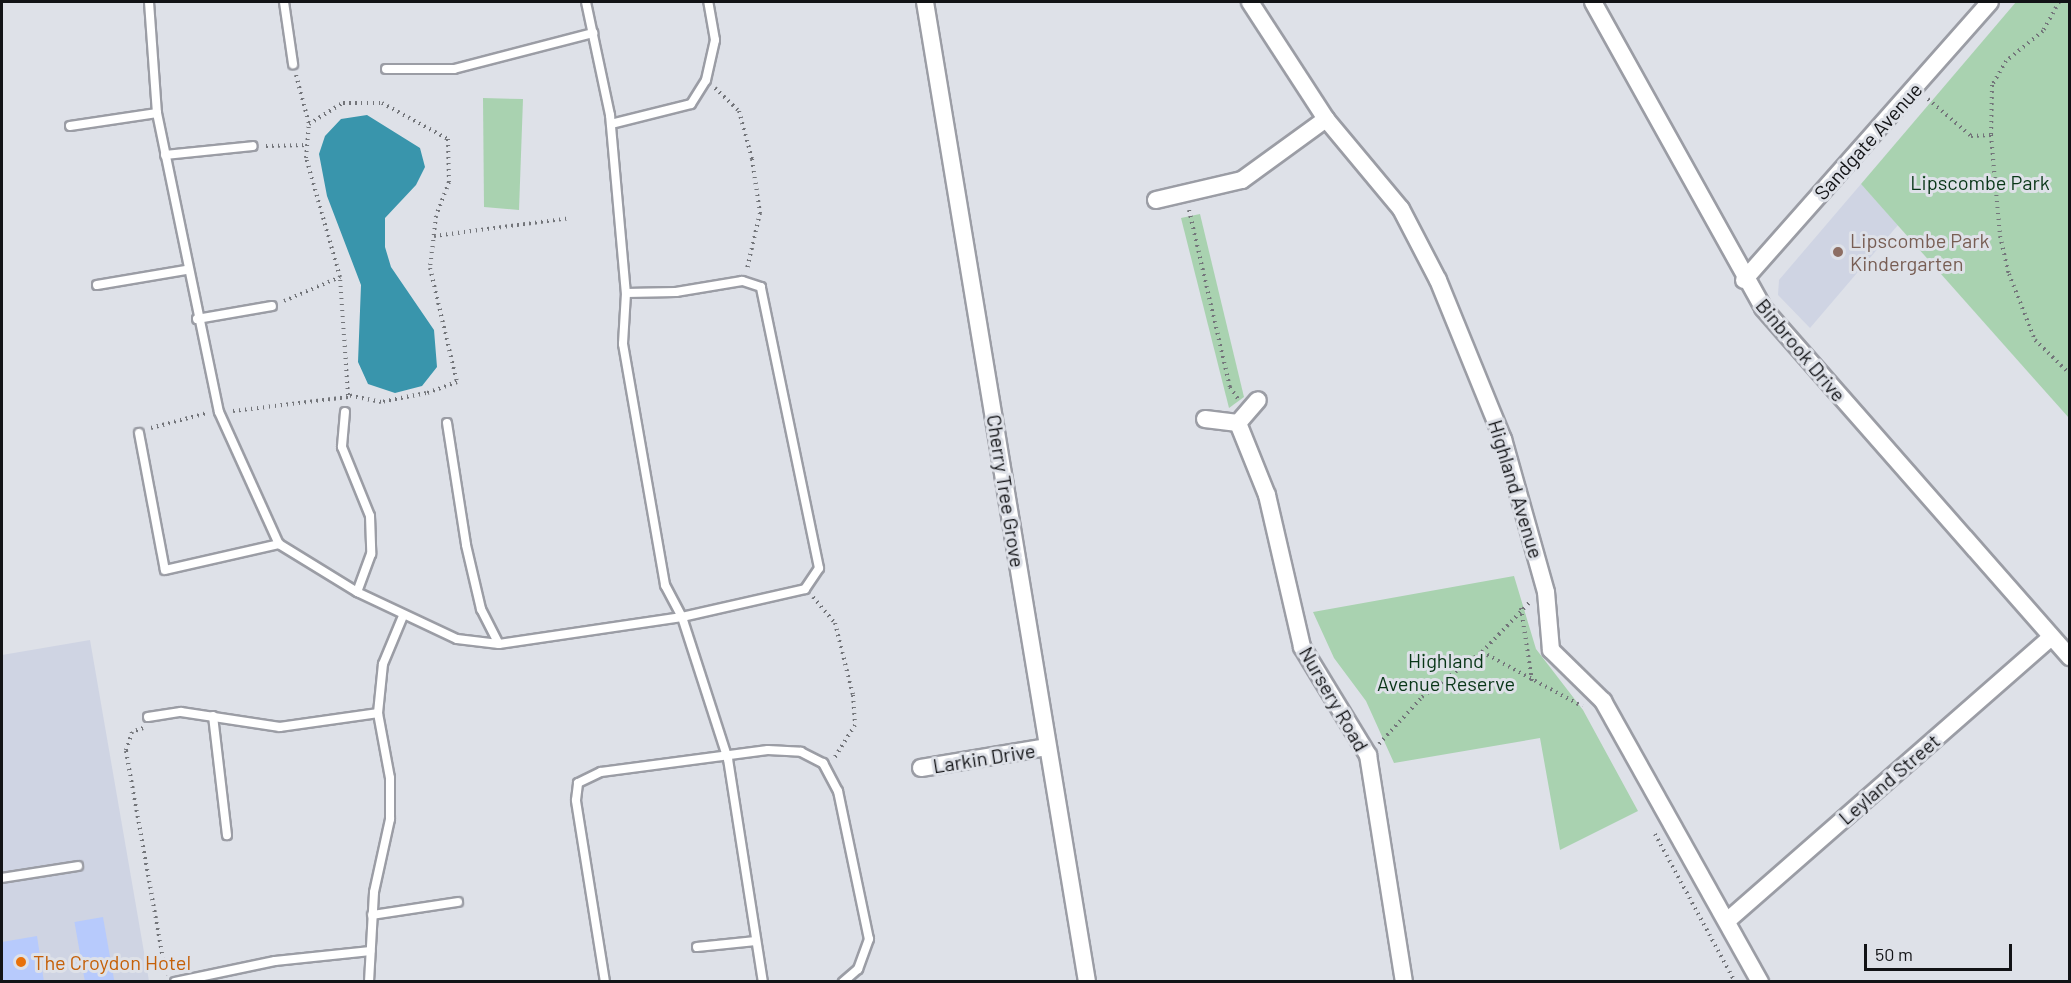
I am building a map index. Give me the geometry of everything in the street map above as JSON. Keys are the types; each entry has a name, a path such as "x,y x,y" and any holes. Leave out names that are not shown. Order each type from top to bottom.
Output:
{"street":[{"name":"Cherry Tree Grove","path":"925,2 1046,747 1087,981"},
{"name":"Highland Avenue","path":"1250,2 1326,118 1401,209 1438,280 1503,439 1546,592 1551,650 1603,700 1760,981"},
{"name":"Binbrook Drive","path":"1593,2 1744,280 2070,657"},
{"name":"Sandgate Avenue","path":"1744,280 1990,2"},
{"path":"1156,200 1186,195 1242,180 1326,118"},
{"path":"1205,419 1248,411"},
{"name":"Nursery Road","path":"1248,411 1302,647 1368,755 1404,981"},
{"name":"Leyland Street","path":"1727,921 2051,637"},
{"name":"Larkin Drive","path":"921,768 1046,747"}],"lane":[{"path":"149,2 157,113 186,270 219,412 279,544 357,592 403,616 457,639 499,644 682,617 806,589 819,568 777,347 761,287 742,281 676,292 626,292"},
{"path":"284,2 293,64"},
{"path":"586,2 611,124 626,292 623,344 665,585 682,617 728,759 763,981"},
{"path":"611,124 691,104 706,80 715,40 708,2"},
{"path":"386,69 454,69 593,33"},
{"path":"70,126 157,113"},
{"path":"165,155 253,146"},
{"path":"97,285 186,270"},
{"path":"197,319 272,306"},
{"path":"345,412 342,447 370,516 370,554 357,592"},
{"path":"447,423 466,545 481,609 499,644"},
{"path":"140,433 165,570 279,544"},
{"path":"369,981 372,915 390,819 390,778 378,713 383,664 403,616"},
{"path":"148,717 181,711 280,727 378,713"},
{"path":"213,716 227,835"},
{"path":"605,981 576,800 578,783 602,772 728,759 768,750 801,752 827,770 838,791 869,939 858,969 843,981"},
{"path":"2,878 78,866"},
{"path":"372,915 458,902"},
{"path":"697,948 756,941"},
{"path":"175,981 275,962 370,951"}],"path":[{"path":"2059,2 2043,31 2006,61 1992,85 1991,135 2000,236 2009,274 2035,340 2070,374"},
{"path":"293,64 309,124 306,158 340,277 348,395 345,412"},
{"path":"706,80 740,111 752,159 760,213 756,250 742,281"},
{"path":"1916,88 1971,136 1991,135"},
{"path":"140,433 169,420 219,412 285,408 348,395 381,402 457,381 430,268 434,236 449,182 448,139 382,103 343,103 309,124"},
{"path":"253,146 307,145"},
{"path":"1186,195 1230,387 1248,411"},
{"path":"434,236 570,218"},
{"path":"272,306 340,277"},
{"path":"806,589 835,623 853,694 855,725 827,770"},
{"path":"1368,755 1422,697 1482,652 1521,609 1546,592"},
{"path":"1521,609 1532,681"},
{"path":"1482,652 1585,708"},
{"path":"148,717 146,727 132,732 126,751 168,981"},
{"path":"1649,824 1735,981"}],"shaded area":[{"name":"Lipscombe Park Kindergarten","path":"1861,184 1898,225 1810,328 1778,295 1779,280"},
{"path":"90,640 149,981 2,982 2,655"}],"green space":[{"name":"Lipscombe Park","path":"2016,2 2069,2 2069,418 1861,184"},
{"path":"483,98 523,99 519,210 484,207"},
{"path":"1200,214 1244,397 1229,408 1181,218"},
{"name":"Highland Avenue Reserve","path":"1514,576 1536,649 1583,710 1638,811 1560,850 1540,738 1394,763 1366,701 1334,658 1313,612"}],"water":[{"path":"367,115 420,148 425,167 416,185 385,218 385,247 391,267 434,330 437,367 422,386 395,393 368,384 358,362 361,285 327,196 319,154 325,136 341,119"}],"building":[{"path":"103,917 114,982 85,982 74,922"},
{"name":"The Croydon Hotel","path":"37,936 44,982 2,982 2,942"}],"place":[{"name":"Lipscombe Park Kindergarten","path":"1838,252"},
{"name":"The Croydon Hotel","path":"21,962"}]}
